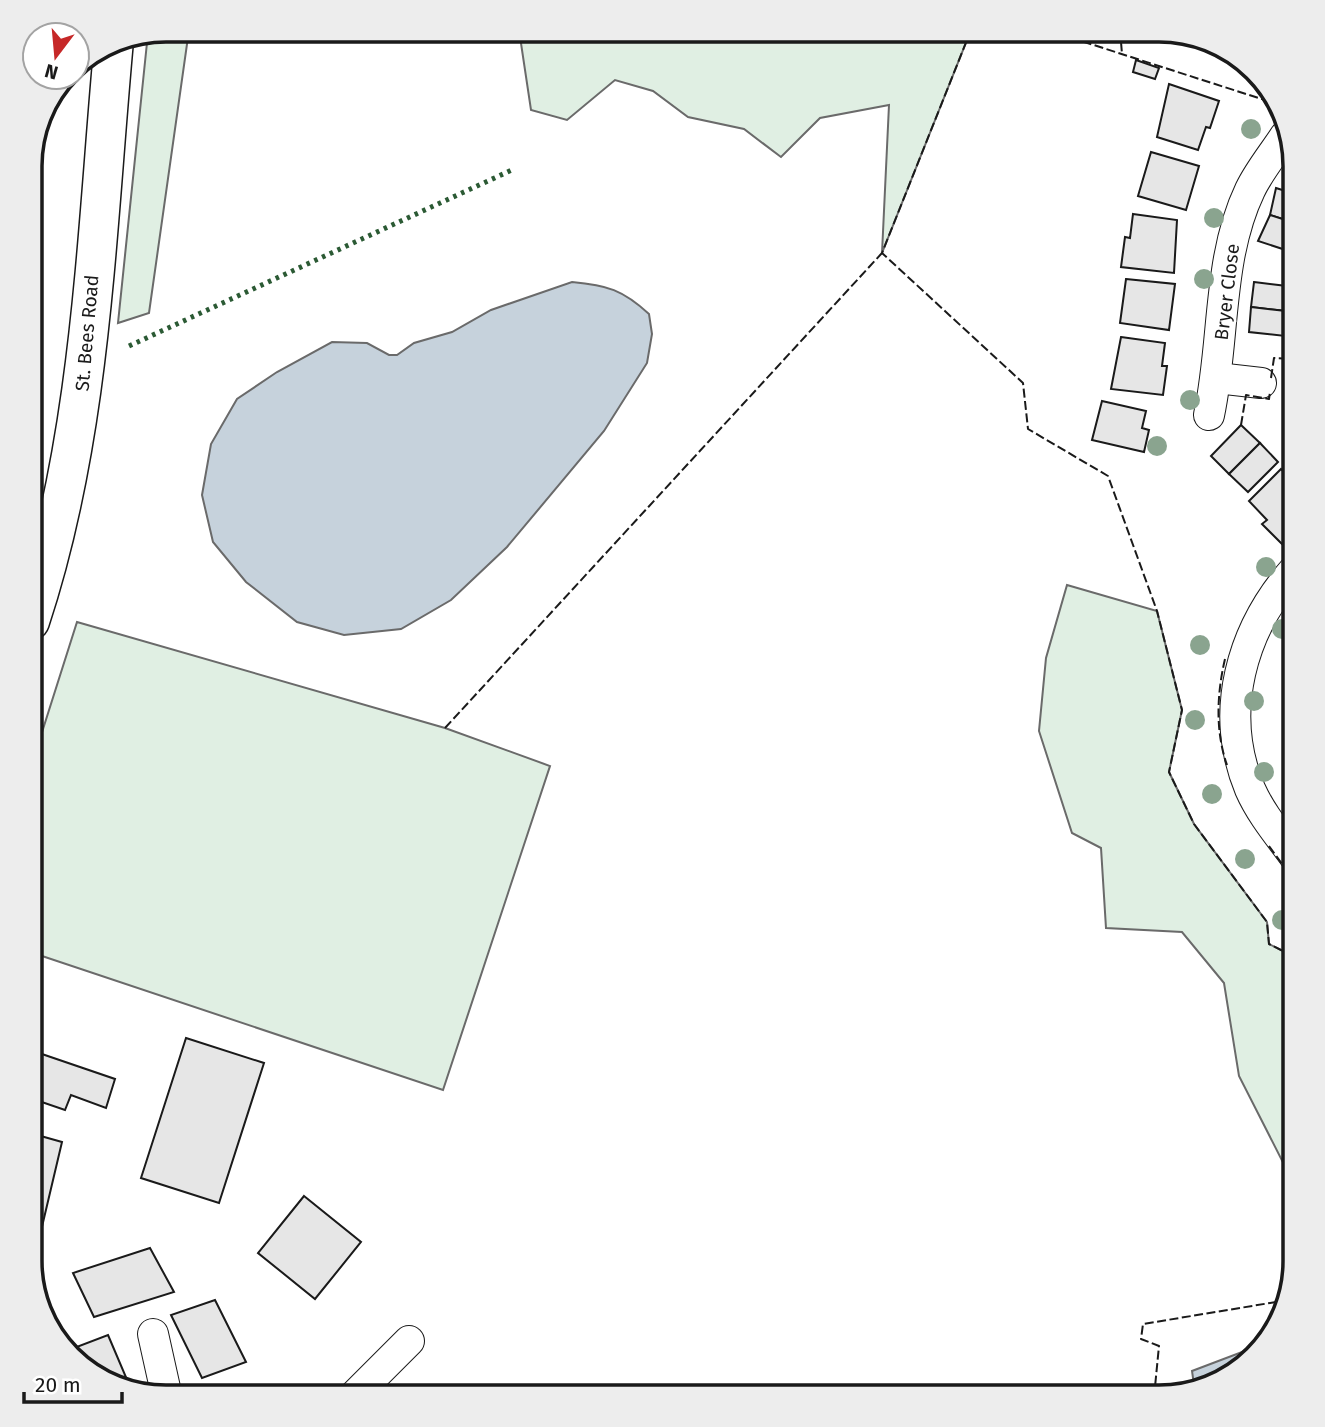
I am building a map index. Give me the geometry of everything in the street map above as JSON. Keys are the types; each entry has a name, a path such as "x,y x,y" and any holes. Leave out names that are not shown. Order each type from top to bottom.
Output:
{"main road":[{"name":"St. Bees Road","path":"42,585 51,558 81,401 113,54"}],"street":[{"name":"Bryer Close","path":"1209,415 1217,378 1229,261 1236,228 1251,188 1281,143"},
{"path":"1217,378 1261,383"},
{"path":"1283,592 1255,625 1241,665 1235,724 1240,761 1251,791 1266,818 1283,840"},
{"path":"153,1334 164,1385"},
{"path":"365,1385 409,1341"}],"green space":[{"path":"187,42 149,313 118,323 147,43"},
{"path":"521,42 966,42 882,253 889,105 820,118 781,157 744,129 688,117 653,91 615,80 567,120 531,110"},
{"path":"1067,585 1157,611 1182,710 1169,772 1194,824 1267,922 1269,944 1283,951 1283,1162 1239,1076 1224,983 1182,932 1106,928 1101,848 1072,833 1039,731 1046,658"},
{"path":"77,622 445,728 550,766 443,1090 42,956 42,732"}],"shaded area":[{"path":"572,282 614,290 631,299 649,314 652,334 647,363 604,431 507,547 451,600 401,629 344,635 297,622 246,582 213,542 202,495 211,444 237,399 277,372 332,342 367,343 389,355 397,355 414,343 452,332 491,310"},
{"path":"1244,1351 1228,1364 1199,1378 1193,1380 1192,1371"}],"building":[{"path":"1136,60 1159,68 1155,79 1133,72"},
{"path":"1169,84 1219,101 1210,128 1206,127 1198,150 1157,137"},
{"path":"1151,152 1199,166 1186,210 1138,196"},
{"path":"1276,188 1283,190 1283,219 1270,215"},
{"path":"1133,214 1177,220 1174,273 1121,267 1125,237 1130,238"},
{"path":"1270,215 1283,219 1283,249 1258,241"},
{"path":"1126,279 1175,284 1169,330 1120,323"},
{"path":"1254,282 1283,286 1283,311 1251,307"},
{"path":"1251,307 1283,311 1283,336 1249,332"},
{"path":"1121,337 1165,343 1162,366 1167,366 1163,395 1111,389"},
{"path":"1102,401 1146,411 1142,428 1149,430 1144,452 1092,440"},
{"path":"1241,425 1260,443 1229,474 1211,456"},
{"path":"1260,443 1278,462 1248,492 1229,474"},
{"path":"1281,469 1283,471 1283,545 1262,524 1267,520 1249,501"},
{"path":"186,1038 264,1063 219,1203 141,1178"},
{"path":"42,1054 115,1079 106,1108 71,1095 65,1110 42,1102"},
{"path":"42,1136 62,1142 42,1227"},
{"path":"304,1196 361,1242 315,1299 258,1253"},
{"path":"150,1248 174,1292 94,1317 73,1273"},
{"path":"215,1300 246,1362 202,1378 171,1315"},
{"path":"108,1335 126,1378 97,1364 77,1347"}],"hedge":[{"path":"129,346 514,169"}],"fence":[{"path":"966,42 882,253 1023,383 1028,429 1108,476 1157,611 1182,710 1169,772 1194,824 1267,922 1269,944 1283,951"},
{"path":"1084,42 1263,100"},
{"path":"1121,42 1122,54"},
{"path":"445,728 882,253"},
{"path":"1271,378 1274,358 1283,358"},
{"path":"1241,425 1246,395 1269,399 1270,392"},
{"path":"1225,659 1218,712 1220,739 1227,765"},
{"path":"1269,846 1283,865"},
{"path":"1155,1385 1159,1346 1141,1339 1143,1324 1276,1302"}]}
